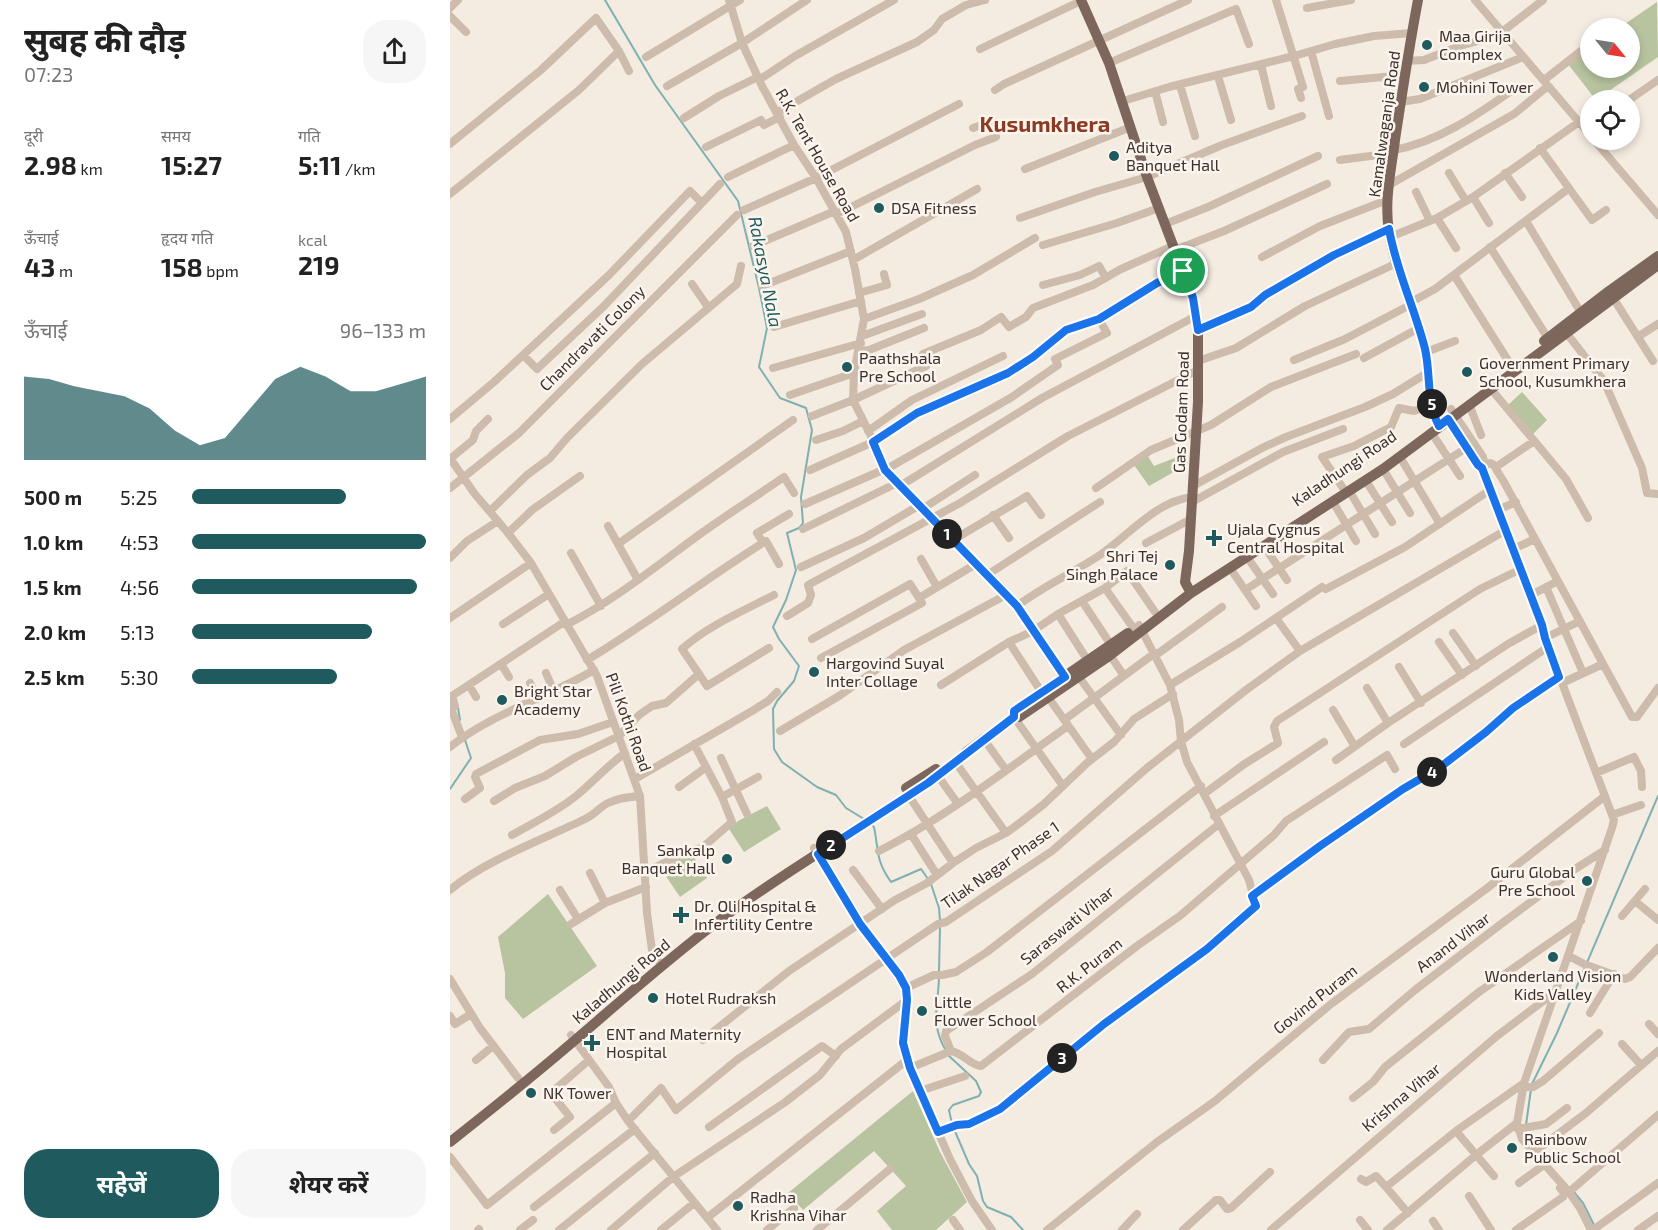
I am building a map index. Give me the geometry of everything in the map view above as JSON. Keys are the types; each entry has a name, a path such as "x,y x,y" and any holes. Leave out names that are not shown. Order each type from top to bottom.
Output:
{"main road":[{"name":"Gas Godam Road","path":"1081,0 1109,63 1147,177 1193,298 1198,330 1198,366 1193,486 1185,582 1190,591"},
{"name":"Kamalwaganja Road","path":"1418,0 1400,102 1387,200 1389,233 1426,352 1432,405 1444,420"},
{"name":"Kaladhungi Road","path":"1228,566 1264,546 1444,420 1564,331 1658,256"},
{"name":"Kaladhungi Road","path":"1611,294 1658,265"},
{"name":"Kaladhungi Road","path":"1139,628 1155,612 1333,502 1346,490 1366,481 1400,457 1444,420 1469,404 1488,386"},
{"name":"Kaladhungi Road","path":"862,821 909,796 925,780 938,776 963,758 966,752 983,738 1014,717 1014,711 1071,679 1190,591"},
{"name":"Kaladhungi Road","path":"1071,679 1088,661 1111,650"},
{"name":"Kaladhungi Road","path":"450,1134 573,1038 726,907 925,780 960,752 966,752"},
{"name":"Kaladhungi Road","path":"450,1142 517,1083"}],"street":[{"path":"450,8 458,0"},
{"path":"646,57 730,3 740,0"},
{"path":"667,86 742,43 807,0"},
{"path":"684,118 719,96 758,78 894,0"},
{"path":"706,147 761,120 764,125 836,79 917,42 934,30 942,19 966,5 985,0"},
{"path":"980,49 1081,0"},
{"path":"995,90 1188,0"},
{"path":"1276,0 1303,87 1298,89 1301,98"},
{"path":"1307,8 1350,0"},
{"path":"1407,61 1424,60 1502,32 1543,0"},
{"path":"1198,330 1251,307 1265,295 1334,255 1389,233 1433,219 1469,199 1579,122 1502,32 1480,2"},
{"name":"R.K. Tent House Road","path":"730,3 742,43 758,78 794,145 816,178 846,232 864,319 854,373 853,400 885,470 1017,606 1033,631 1071,679 1094,697 1121,735"},
{"path":"1109,63 1236,9 1249,44"},
{"path":"450,16 466,32"},
{"path":"450,144 541,70 596,18 619,51 629,71"},
{"path":"1123,101 1374,36 1412,33"},
{"path":"450,194 579,90 619,51"},
{"path":"1311,51 1329,116"},
{"path":"1389,185 1514,114 1580,52"},
{"path":"1400,102 1420,99 1523,57"},
{"path":"1261,65 1270,106"},
{"path":"1340,81 1405,75"},
{"path":"1218,76 1231,120"},
{"path":"1640,92 1658,80"},
{"path":"1180,85 1195,136"},
{"path":"1155,91 1163,122"},
{"path":"1340,160 1412,146 1444,133 1511,91"},
{"path":"816,178 959,104"},
{"path":"1020,218 1147,177 1222,145 1302,116"},
{"path":"753,246 836,213 996,137 993,121 973,128"},
{"path":"1025,169 1131,127"},
{"path":"728,177 794,145"},
{"path":"1540,148 1592,220 1606,210"},
{"path":"1603,150 1658,215"},
{"path":"1165,224 1208,207 1318,156"},
{"path":"1449,173 1489,223"},
{"path":"1505,173 1522,197"},
{"name":"Chandravati Colony","path":"450,488 519,433 741,212 816,178"},
{"path":"523,355 537,369 604,306 720,184"},
{"path":"923,354 981,330 1001,317 1009,327 1026,317 1033,308 1093,285 1139,260 1224,231 1327,184"},
{"path":"762,286 852,255 977,189"},
{"path":"1294,360 1345,339 1435,289 1569,189"},
{"path":"450,419 494,382 609,275 690,191 702,203"},
{"path":"1416,192 1455,248"},
{"path":"1262,256 1320,226 1387,200"},
{"path":"1043,245 1159,208"},
{"path":"1526,221 1583,316"},
{"path":"864,319 920,300 973,275 1035,238"},
{"path":"1490,247 1550,341"},
{"path":"787,616 808,603 811,595 808,585 932,518 1068,436 1236,348 1305,306 1397,263"},
{"path":"490,511 527,475 550,458 567,438 642,364 737,284 741,266"},
{"path":"1043,285 1099,266 1106,278"},
{"path":"810,470 873,442 917,413 1008,373 1033,357 1066,330 1099,319 1157,283 1183,271"},
{"path":"774,327 860,297 887,285 884,274"},
{"path":"1454,275 1513,368"},
{"path":"693,284 708,307"},
{"path":"1611,294 1653,361"},
{"path":"773,368 861,343 921,314"},
{"path":"803,529 898,485 1042,398 1196,316"},
{"path":"805,504 885,470 1012,398 1058,365 1054,359 1107,333 1099,319"},
{"path":"1639,336 1658,324"},
{"path":"861,343 869,350 924,328"},
{"path":"1096,488 1151,450 1195,433 1271,387 1360,356 1419,328"},
{"path":"1564,331 1604,381 1642,468 1647,493 1658,494"},
{"path":"1426,352 1455,341"},
{"path":"867,431 912,400 1003,356"},
{"path":"812,416 853,400 926,366"},
{"path":"790,395 854,373"},
{"path":"1193,486 1262,448 1365,407 1393,394 1427,373"},
{"path":"1488,386 1566,479 1588,518"},
{"path":"1469,404 1481,435"},
{"path":"1375,534 1364,514 1322,457 1354,446 1391,427 1399,408 1414,411 1432,405"},
{"path":"450,459 473,440 476,431 488,419"},
{"path":"618,544 793,420"},
{"path":"1444,420 1483,457 1483,467 1490,490 1614,820 1582,920 1555,992 1527,1086 1522,1139 1570,1191 1594,1229 1658,1183"},
{"path":"1444,420 1449,458 1460,476"},
{"path":"816,440 863,422"},
{"path":"1017,606 1097,557 1149,516 1175,502 1192,499 1283,452 1343,429"},
{"path":"1499,465 1534,441"},
{"path":"1245,590 1471,445"},
{"path":"1400,457 1440,524"},
{"name":"Pili Kothi Road","path":"450,459 531,563 594,670 640,796 647,912 652,950 660,963"},
{"path":"1483,467 1490,463 1493,464 1516,502 1632,717 1637,717 1657,693"},
{"path":"1383,469 1410,513"},
{"path":"801,567 864,538 975,475"},
{"path":"508,532 532,510 580,476"},
{"path":"462,737 451,711 455,706 452,696 565,623 601,606 784,477 794,494"},
{"path":"1366,481 1392,522"},
{"path":"703,1040 789,971 976,848 1006,833 1044,804 1121,735 1134,719 1172,690 1276,618 1324,588 1405,547 1490,490"},
{"path":"953,540 993,514 1027,496 1041,514"},
{"path":"987,576 1100,502"},
{"path":"1333,502 1356,541"},
{"path":"1498,510 1516,502"},
{"path":"763,543 757,533 789,514"},
{"path":"993,514 1009,538"},
{"path":"1146,543 1191,519"},
{"path":"450,558 467,541 498,521"},
{"path":"608,526 638,580"},
{"path":"1286,530 1296,556"},
{"name":"Tilak Nagar Phase 1","path":"628,1122 661,1088 675,1110 738,1059 887,958 1052,851 1147,768 1245,690 1300,651 1506,530"},
{"path":"1514,549 1535,539"},
{"path":"587,660 624,637 716,572 766,541 779,564"},
{"path":"1264,546 1287,580"},
{"path":"571,553 601,606"},
{"path":"1247,557 1273,594"},
{"path":"921,559 937,587"},
{"path":"450,618 531,563"},
{"path":"919,598 976,564"},
{"path":"1228,566 1256,606"},
{"path":"906,988 938,975 956,972 987,952 1202,790 1278,743 1274,728 1277,721 1480,590 1521,569"},
{"path":"941,685 1009,642 1033,631 1105,588 1127,571 1155,612"},
{"path":"1531,595 1558,581"},
{"path":"812,639 910,584 922,603 822,658"},
{"path":"1546,587 1582,674"},
{"path":"938,1132 953,1126 969,1124 1000,1109 1104,1024 1207,949 1256,906 1249,880 1241,863 1187,762 1172,690 1155,654 1139,628 1105,588"},
{"path":"503,624 549,594"},
{"path":"769,648 707,686 682,649 711,627 774,595"},
{"path":"780,731 839,696 904,650 1006,595"},
{"path":"1082,601 1124,676"},
{"path":"879,851 911,834 1006,770 1036,748 1094,697 1222,607"},
{"path":"1058,614 1088,661"},
{"path":"1276,618 1300,651"},
{"path":"1404,744 1564,629 1580,621"},
{"path":"1336,759 1354,745 1542,625"},
{"path":"1453,633 1476,666"},
{"path":"1009,642 1092,759"},
{"path":"1438,642 1462,675"},
{"path":"501,664 509,677"},
{"path":"1252,896 1403,789 1439,768 1513,708 1561,680 1582,674 1603,664"},
{"path":"1399,667 1420,703"},
{"path":"450,747 482,724 554,692 594,670"},
{"path":"546,673 554,692"},
{"path":"494,801 515,788 545,776 576,757 619,736 639,715 652,706 666,703 699,674"},
{"path":"530,683 538,699"},
{"path":"469,685 476,697"},
{"path":"1367,688 1388,723"},
{"path":"635,779 768,701 777,692"},
{"path":"1333,710 1354,745"},
{"path":"1014,717 1063,786"},
{"path":"465,799 480,788 476,774 508,756 540,740 578,734 613,722"},
{"path":"983,738 1006,770"},
{"path":"1216,820 1324,742"},
{"path":"645,872 687,852 704,847 732,822 722,797 694,744"},
{"path":"512,835 566,803 625,753"},
{"path":"1241,863 1274,835 1286,821 1387,754 1395,769"},
{"path":"1596,773 1634,757 1641,771 1642,787"},
{"path":"721,758 747,814"},
{"path":"956,762 1006,833"},
{"path":"679,788 705,768"},
{"path":"938,776 958,804"},
{"path":"722,797 758,777"},
{"path":"450,890 503,858 589,818 608,803 626,797 640,796"},
{"path":"909,796 953,863"},
{"name":"Govind Puram","path":"1047,1230 1157,1143 1215,1101 1330,1004 1486,890 1605,796"},
{"path":"1612,815 1641,806"},
{"name":"Saraswati Vihar","path":"948,1052 946,1031 1032,974 1216,820"},
{"path":"911,834 932,879"},
{"name":"Anand Vihar","path":"1323,1060 1349,1032 1369,1029 1475,944 1605,849"},
{"path":"816,851 860,924 887,958 906,988 903,1043 908,1064 950,1159 990,1230"},
{"name":"R.K. Puram","path":"948,1052 960,1053 977,1066 981,1066 1180,915 1241,863"},
{"path":"853,870 882,909"},
{"path":"590,873 605,903"},
{"path":"560,890 575,922 605,903 646,888"},
{"path":"1622,916 1645,889"},
{"path":"1635,901 1658,920"},
{"path":"1353,1098 1373,1083 1385,1067 1479,992 1582,920"},
{"path":"1569,956 1625,979 1630,977 1658,948"},
{"path":"1590,1012 1614,974"},
{"path":"450,978 517,1083"},
{"name":"Krishna Vihar","path":"1271,1230 1488,1044 1555,992"},
{"path":"611,1230 673,1177 766,1117 820,1075 841,1049 907,1000"},
{"path":"450,1016 455,1024 471,1014"},
{"path":"1649,1024 1658,1034"},
{"path":"1386,1187 1456,1131 1527,1086 1543,1081 1599,1033"},
{"path":"573,1038 609,1087 628,1122 717,1230"},
{"path":"1622,1044 1641,1065"},
{"path":"476,1060 493,1046"},
{"path":"709,1127 822,1046 836,1056"},
{"path":"1570,1191 1541,1167 1532,1156 1534,1151 1586,1113 1658,1051"},
{"path":"707,1218 908,1064 948,1052"},
{"path":"554,1130 570,1117 551,1092 589,1060"},
{"path":"920,1091 965,1076"},
{"path":"450,1157 487,1204 616,1103"},
{"path":"1387,1230 1476,1155 1522,1127 1546,1124 1567,1108"},
{"path":"1516,1230 1563,1197 1658,1115"},
{"path":"534,1207 635,1129"},
{"path":"1456,1131 1494,1176"},
{"path":"560,1230 655,1153"},
{"path":"1519,1183 1541,1167"},
{"path":"818,1230 890,1169"},
{"path":"1183,1230 1216,1200 1220,1200 1227,1209 1231,1208 1270,1172"},
{"path":"1360,1179 1366,1182 1376,1176 1408,1213"},
{"path":"1469,1196 1491,1230"},
{"path":"661,1230 694,1203"},
{"path":"767,1230 794,1208"},
{"path":"1122,1230 1137,1214"},
{"path":"1638,1230 1658,1216"},
{"path":"520,1230 533,1220"},
{"path":"953,1220 960,1230"},
{"path":"1360,1220 1368,1230"},
{"path":"1433,1221 1439,1230"}],"green space":[{"path":"1657,2 1658,57 1640,69 1640,18 1634,18"},
{"path":"1580,56 1580,78 1628,78 1610,90 1588,90 1568,64"},
{"path":"1522,392 1547,420 1533,434 1508,405"},
{"path":"1185,454 1188,464 1149,486 1134,465 1147,455 1154,466"},
{"path":"767,806 781,829 744,852 729,829 738,821"},
{"path":"692,854 707,878 680,897 661,869"},
{"path":"548,894 597,966 523,1019 505,998 505,973 498,937"},
{"path":"913,1091 940,1152 967,1202 936,1230 892,1230 877,1211 906,1186 874,1151 803,1210 788,1193"}],"waterway":[{"name":"Rakasya Nala","path":"605,0 655,85 738,201 767,328 759,367 780,398 806,408 812,430 801,497 803,523 799,528 787,533 796,570 786,600 773,627 799,666 794,681 773,709 774,749 782,762 817,787 836,795 846,808 864,819"},
{"path":"458,708 460,720"},
{"path":"450,789 471,758 465,740"},
{"path":"1532,1084 1557,1033 1658,796"},
{"name":"Rakasya Nala","path":"871,824 874,827 880,861 891,882 921,869 928,879"},
{"name":"Rakasya Nala","path":"931,884 939,908 940,921"},
{"name":"Rakasya Nala","path":"939,972 940,927"},
{"name":"Rakasya Nala","path":"939,978 936,1024 946,1051"},
{"name":"Rakasya Nala","path":"949,1056 976,1081 981,1092 979,1096 953,1105 949,1110 952,1124"},
{"path":"1526,1125 1531,1089"},
{"name":"Rakasya Nala","path":"954,1129 969,1164 977,1176 983,1201 987,1207 1011,1217 1023,1230"},
{"path":"1526,1131 1534,1147"},
{"path":"1573,1191 1583,1203 1595,1227"}],"place":[{"name":"Maa Girija Complex","path":"1427,45"},
{"name":"Mohini Tower","path":"1424,87"},
{"name":"Aditya Banquet Hall","path":"1114,156"},
{"name":"DSA Fitness","path":"879,208"},
{"name":"Paathshala Pre School","path":"847,367"},
{"name":"Government Primary School, Kusumkhera","path":"1467,372"},
{"name":"Ujala Cygnus Central Hospital","path":"1214,538"},
{"name":"Shri Tej Singh Palace","path":"1170,565"},
{"name":"Hargovind Suyal Inter Collage","path":"814,672"},
{"name":"Bright Star Academy","path":"502,700"},
{"name":"Sankalp Banquet Hall","path":"727,859"},
{"name":"Guru Global Pre School","path":"1587,881"},
{"name":"Dr. Oli Hospital & Infertility Centre","path":"681,915"},
{"name":"Wonderland Vision Kids Valley","path":"1553,957"},
{"name":"Hotel Rudraksh","path":"653,998"},
{"name":"Little Flower School","path":"922,1011"},
{"name":"ENT and Maternity Hospital","path":"592,1043"},
{"name":"NK Tower","path":"531,1093"},
{"name":"Rainbow Public School","path":"1512,1148"},
{"name":"Radha Krishna Vihar","path":"738,1206"}],"district":[{"name":"Kusumkhera","path":"1045,124"}],"route":[{"path":"1389,229 1397,263 1416,315 1426,352 1428,390 1436,421 1439,426 1448,419 1482,468 1542,625 1559,677 1513,708 1439,768 1403,789 1252,896 1256,906 1207,949 1104,1024 1000,1109 969,1124 957,1125 938,1132 910,1068 903,1043 906,988 899,975 860,924 818,854 963,758 966,752 1014,717 1014,711 1065,677 1017,606 885,470 873,442 917,413 1008,373 1033,357 1066,330 1099,319 1157,283 1183,271 1193,298 1198,330 1251,307 1265,295 1334,255 1389,229"}]}
